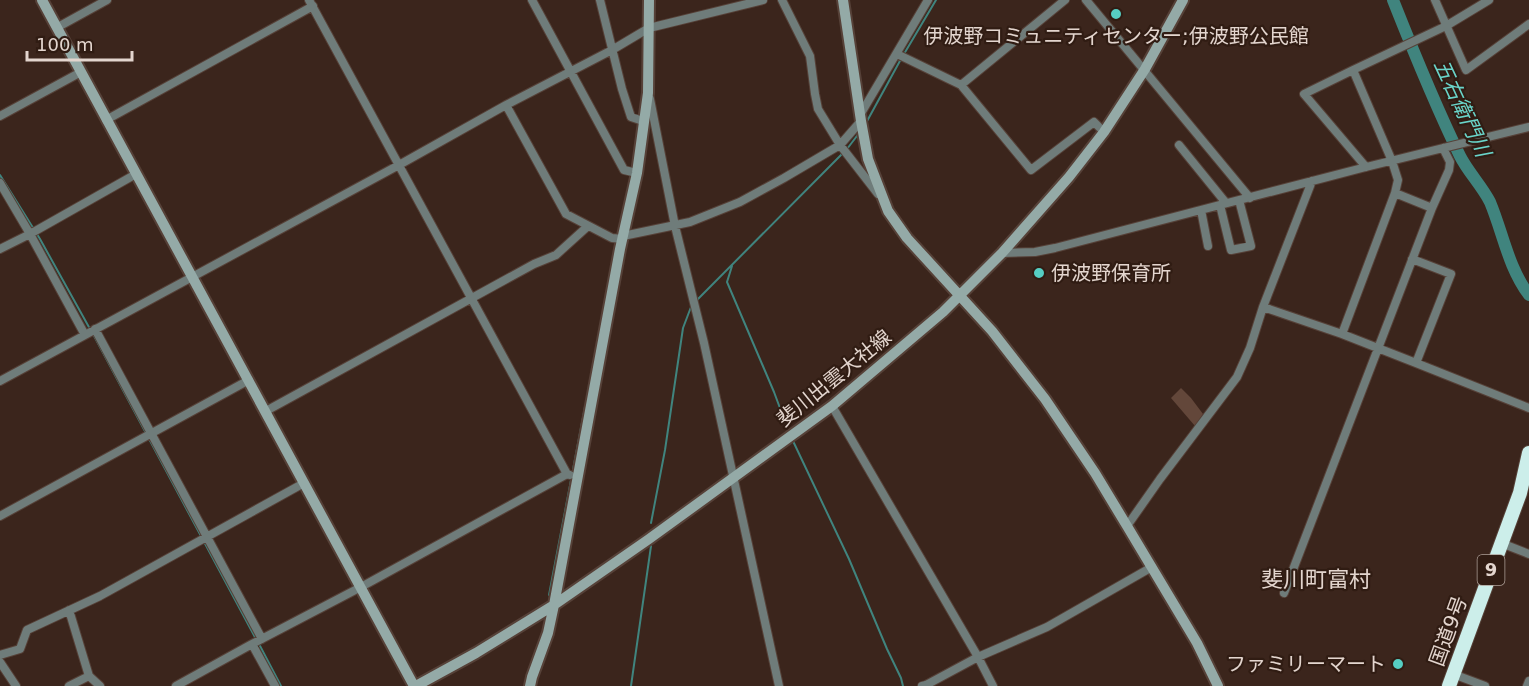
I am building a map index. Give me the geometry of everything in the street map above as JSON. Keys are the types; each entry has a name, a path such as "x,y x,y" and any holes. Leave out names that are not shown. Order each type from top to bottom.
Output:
{"highway":[{"name":"国道9号","path":"1451,680 1520,493 1529,453"}],"street":[{"path":"42,0 361,587 418,685"},
{"path":"56,26 108,0"},
{"path":"532,0 624,170 637,173"},
{"path":"600,0 631,117 644,121"},
{"path":"530,686 548,633 554,605 572,475 590,414 637,173 648,93 649,0"},
{"path":"0,381 649,28 763,0"},
{"path":"782,0 810,56 818,109 840,145 883,200"},
{"path":"843,0 868,159 888,212 907,238 992,331 1045,399 1095,473 1152,567 1197,643 1218,686"},
{"path":"507,105 566,214 612,238 675,226 740,202 840,145 860,118 928,0"},
{"path":"960,85 1065,0"},
{"path":"1086,0 1250,198"},
{"name":"斐川出雲大社線","path":"418,685 554,605 649,539 832,406 943,312 1002,252 1069,177 1104,132 1144,69 1183,0"},
{"path":"1436,0 1466,70 1529,24"},
{"path":"1366,167 1304,94 1446,26 1477,4 1489,0"},
{"path":"106,120 311,3 471,299 572,475"},
{"path":"897,54 960,85 1031,170 1094,122 1104,132"},
{"path":"1342,334 1398,180 1353,70"},
{"path":"0,116 81,72"},
{"path":"648,93 675,226 704,343 779,686"},
{"path":"1002,252 1035,252 1055,248 1529,127"},
{"path":"1179,145 1223,204 1231,250 1251,246 1239,200"},
{"path":"1284,593 1412,259 1449,170 1450,162 1444,148"},
{"path":"0,249 136,174"},
{"path":"1127,526 1237,377 1312,181"},
{"path":"0,183 85,335"},
{"path":"1395,193 1432,208"},
{"path":"1200,210 1208,246"},
{"path":"266,411 534,264 556,255 588,226"},
{"path":"1412,259 1451,274 1416,363"},
{"path":"1263,307 1342,334 1529,408"},
{"path":"95,329 261,639"},
{"path":"0,516 249,380"},
{"path":"832,406 993,686"},
{"path":"177,686 261,639 572,475"},
{"path":"0,655 20,649 27,630 100,596 304,483"},
{"path":"1502,543 1529,554"},
{"path":"922,686 978,657 1047,627 1152,567"},
{"path":"69,610 88,676 100,686"},
{"path":"252,644 275,686"},
{"path":"0,662 16,686"},
{"path":"69,686 88,676"},
{"path":"1451,680 1485,686"},
{"path":"1527,686 1529,681"}],"shaded area":[{"path":"1181,388 1203,414 1195,426 1171,398"}],"waterway":[{"path":"904,54 936,0"},
{"name":"五右衛門川","path":"1393,0 1451,137 1463,162 1490,202 1516,273 1529,295"},
{"path":"866,123 901,59"},
{"path":"847,149 860,132"},
{"path":"697,300 843,153"},
{"path":"0,175 40,239 90,329"},
{"path":"732,266 727,282 787,427"},
{"path":"651,523 665,450 683,328 691,307"},
{"path":"93,334 256,639"},
{"path":"549,595 585,407"},
{"path":"793,441 849,559 903,686"},
{"path":"631,686 651,546"},
{"path":"259,644 281,686"}],"place":[{"name":"伊波野コミュニティセンター;伊波野公民館","path":"1116,14"},
{"name":"伊波野保育所","path":"1039,273"},
{"name":"ファミリーマート","path":"1398,664"}],"district":[{"name":"斐川町富村","path":"1316,579"}]}
